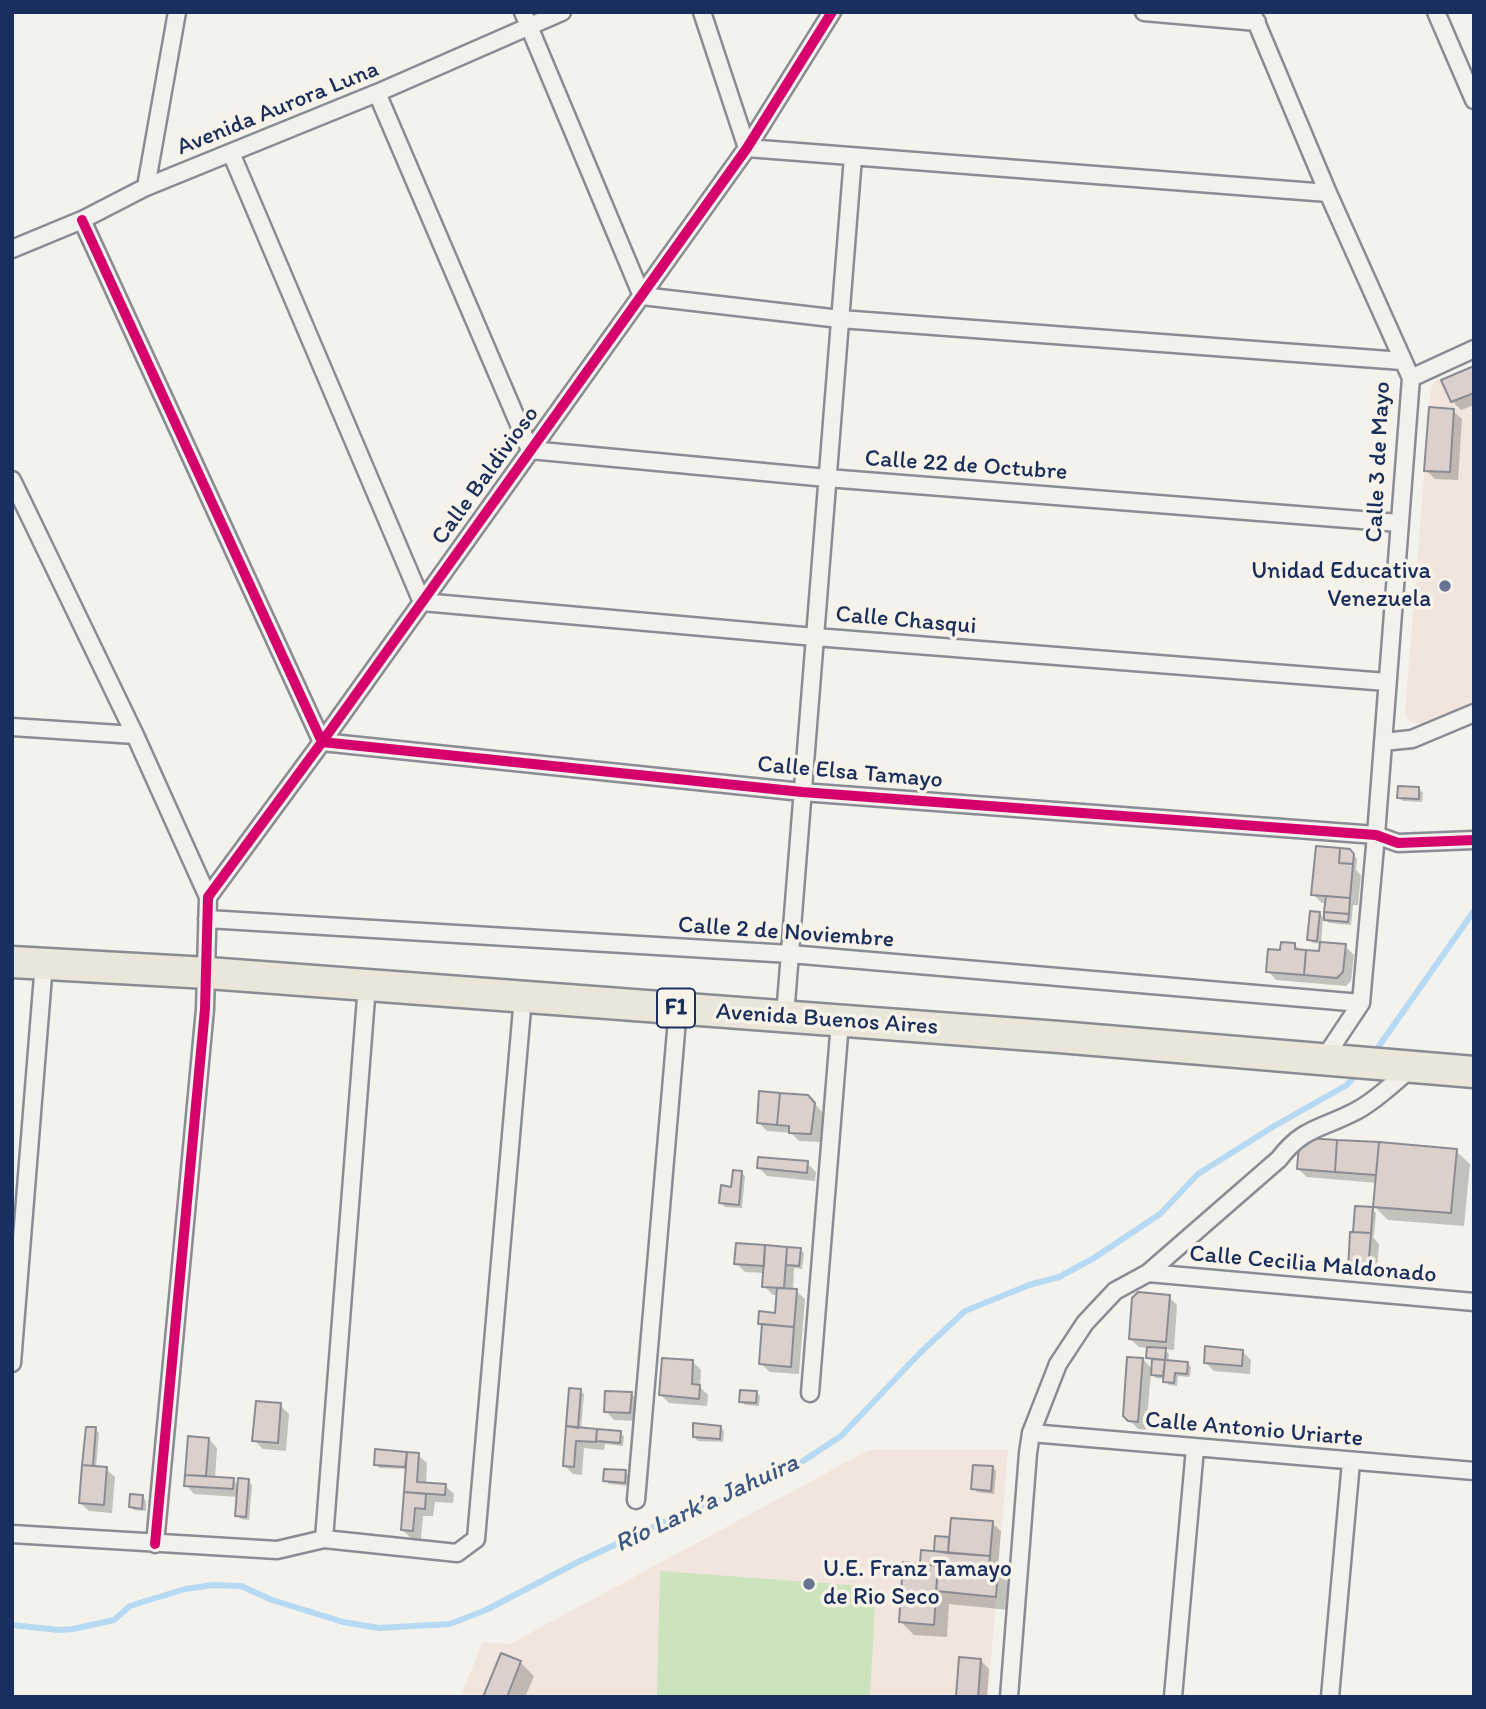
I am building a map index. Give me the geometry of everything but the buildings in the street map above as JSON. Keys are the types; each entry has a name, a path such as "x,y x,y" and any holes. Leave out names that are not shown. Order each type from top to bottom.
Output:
{"highway":[{"name":"Avenida Buenos Aires","path":"12,962 208,973 785,1016 1474,1072"}],"street":[{"path":"146,187 177,12"},
{"name":"Avenida Aurora Luna","path":"12,249 82,220 146,187 377,93 526,19 562,12"},
{"path":"702,12 747,148 1328,193"},
{"name":"Calle Baldivioso","path":"208,897 747,148 832,12"},
{"path":"1144,12 1255,17"},
{"path":"1436,12 1474,100"},
{"name":"Calle 3 de Mayo","path":"1255,17 1328,193 1411,378 1361,1003 1331,1061"},
{"path":"526,19 642,296 840,319 1402,361"},
{"path":"377,93 530,450"},
{"path":"231,153 422,602"},
{"path":"785,1016 853,157"},
{"path":"82,220 322,742"},
{"path":"1411,378 1474,349"},
{"name":"Calle 22 de Octubre","path":"530,450 827,478 1399,523"},
{"path":"12,480 135,735 208,897 208,973 155,1544"},
{"name":"Calle Chasqui","path":"422,602 815,637 1387,682"},
{"path":"1383,742 1412,739 1474,713"},
{"path":"12,727 135,735"},
{"name":"Calle Elsa Tamayo","path":"322,742 802,792 1376,835 1398,843 1467,842 1474,839"},
{"name":"Calle 2 de Noviembre","path":"207,919 790,954 1361,1003"},
{"path":"12,1363 44,963"},
{"path":"324,1539 367,985"},
{"path":"12,1534 277,1550 324,1539 457,1553 476,1539 523,997"},
{"path":"636,1500 678,1009"},
{"path":"810,1394 840,1022"},
{"path":"1009,1697 1031,1433 1058,1364 1085,1323 1115,1291 1148,1273 1227,1202 1279,1160 1291,1143 1305,1133 1358,1111 1398,1067"},
{"name":"Calle Cecilia Maldonado","path":"1148,1273 1474,1302"},
{"name":"Calle Antonio Uriarte","path":"1031,1433 1474,1471"},
{"path":"1173,1697 1195,1448"},
{"path":"1331,1697 1351,1462"}],"shaded area":[{"name":"Unidad Educativa Venezuela","path":"1474,364 1474,701 1421,724 1411,722 1405,713 1431,389 1434,382"},
{"name":"U.E. Franz Tamayo de Rio Seco","path":"869,1450 1008,1450 988,1697 460,1697 483,1642 510,1644"}],"green space":[{"path":"660,1571 876,1587 870,1697 657,1697"}],"waterway":[{"name":"Río Lark’a Jahuira","path":"1374,1053 1474,911"},
{"name":"Río Lark’a Jahuira","path":"12,1625 73,1629 114,1620 130,1606 185,1589 213,1585 241,1586 272,1600 343,1622 379,1628 450,1624 486,1610 580,1561 692,1509 785,1473 841,1436 921,1352 965,1311 1029,1285 1059,1277 1094,1258 1160,1214 1198,1174 1347,1085 1358,1072"}],"cycle path":[{"path":"155,1544 205,1009 208,897 747,148 832,12"},
{"path":"82,220 322,742 802,792 1376,835 1398,843 1474,840"}],"place":[{"name":"Unidad Educativa Venezuela","path":"1445,586"},
{"name":"U.E. Franz Tamayo de Rio Seco","path":"809,1584"}]}
